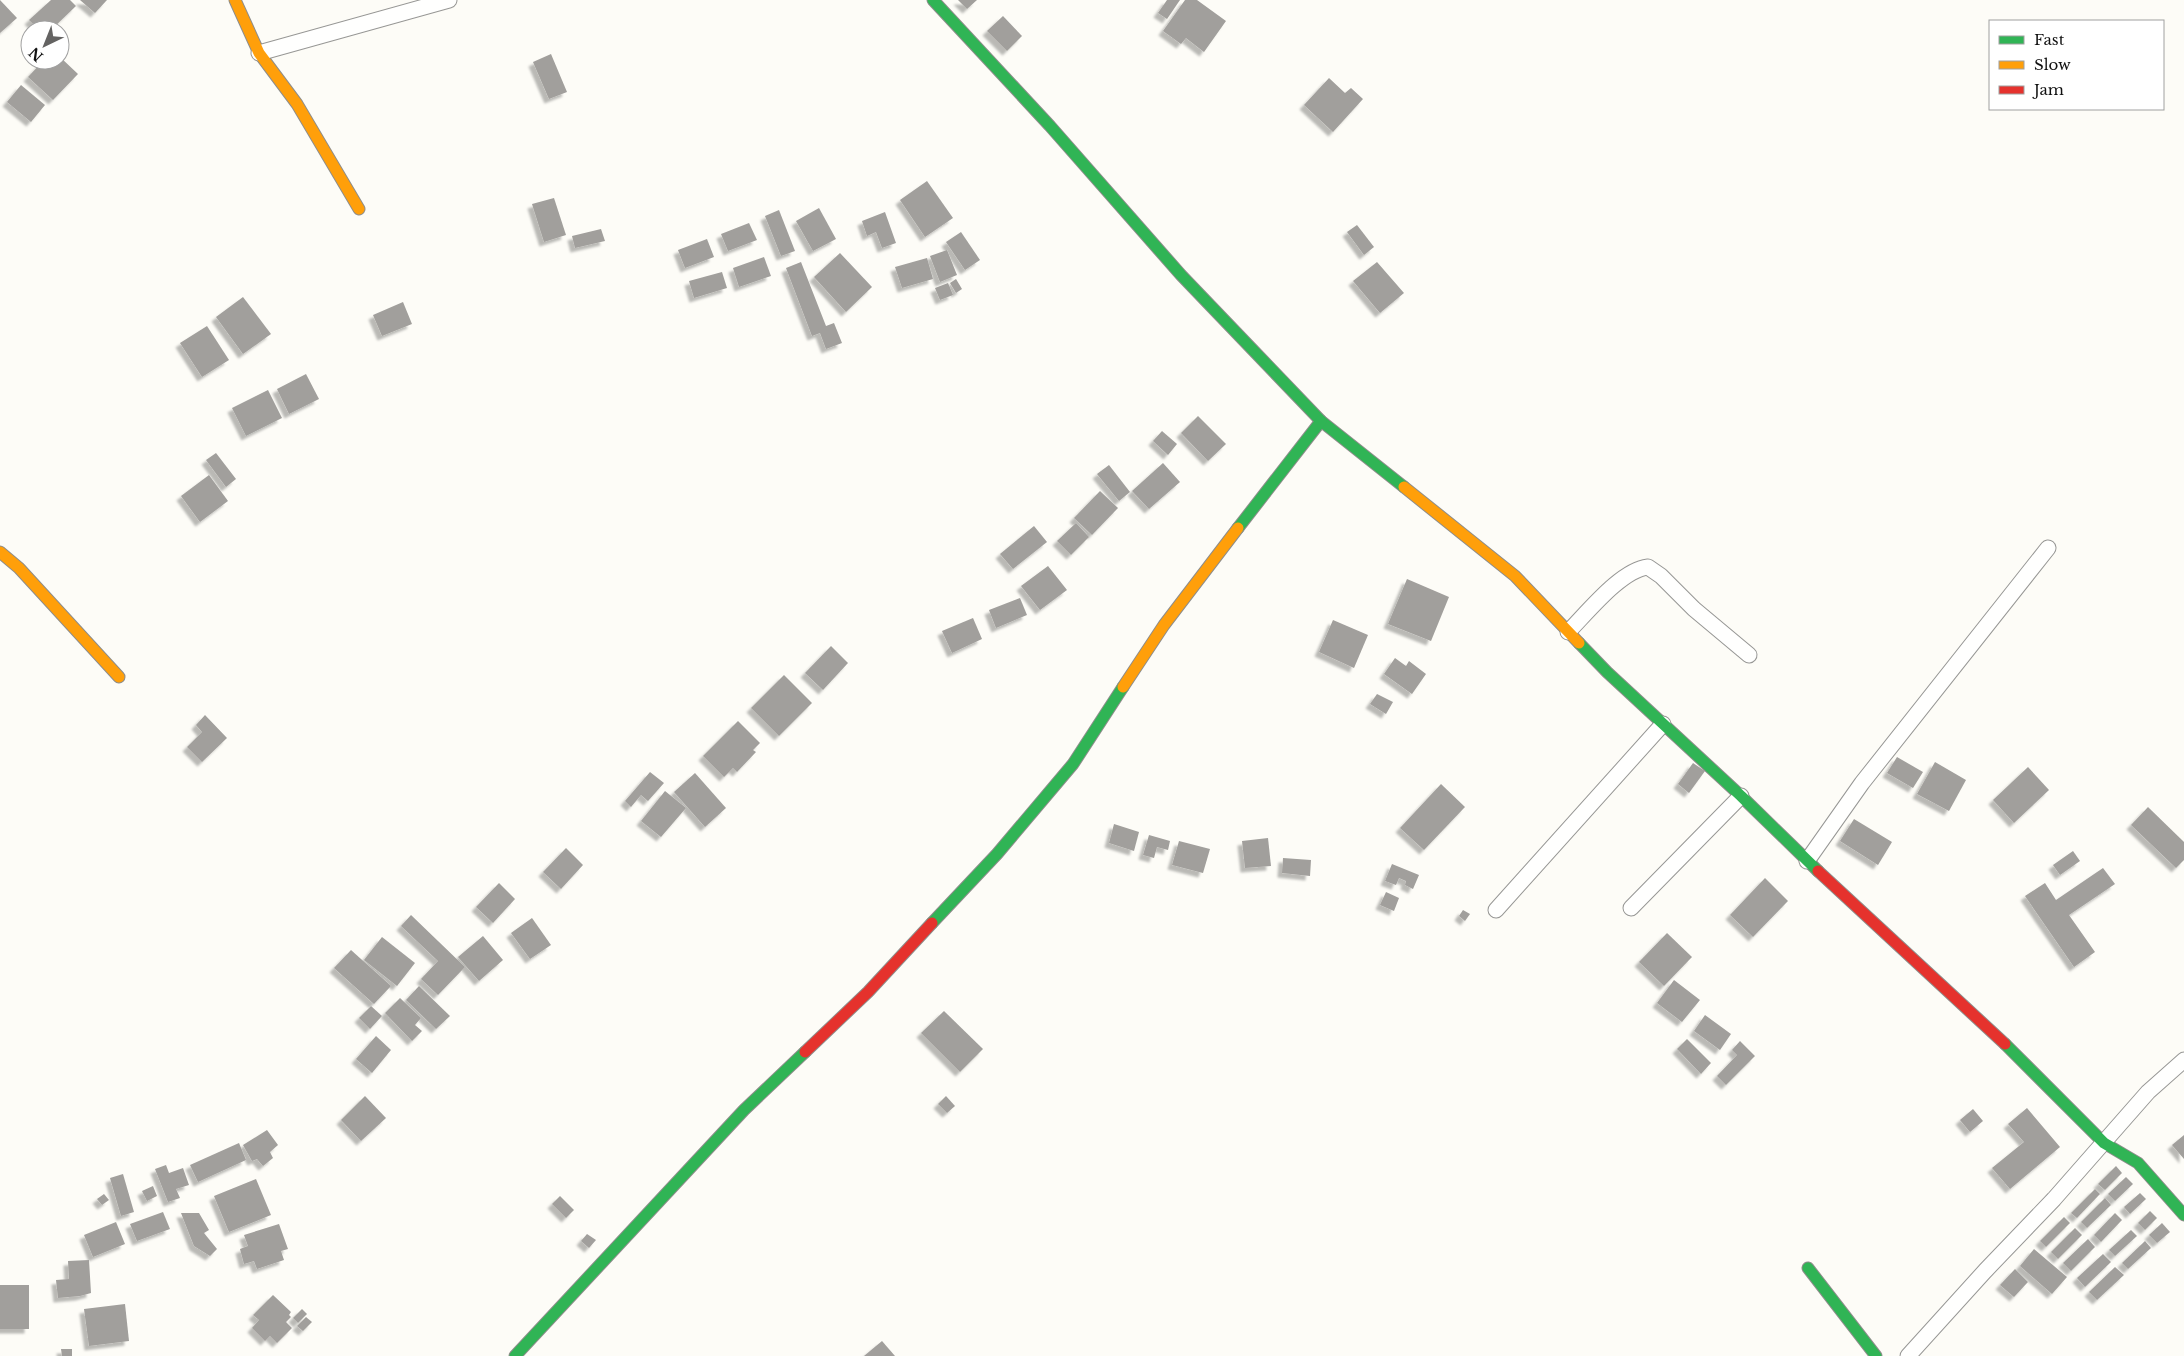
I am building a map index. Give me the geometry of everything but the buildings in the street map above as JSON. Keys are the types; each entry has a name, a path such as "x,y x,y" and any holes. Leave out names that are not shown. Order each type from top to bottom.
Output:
{"street":[{"path":"235,0 259,53 297,104 359,209"},
{"path":"259,53 449,0"},
{"path":"933,0 1050,126 1181,275 1321,421 1515,576 1606,672 2006,1045 2104,1143 2138,1163 2184,1215"},
{"path":"516,1356 744,1110 868,992 997,854 1074,764 1164,625 1321,421"},
{"path":"1807,861 1862,782 2048,548"},
{"path":"0,552 19,568 119,677"},
{"path":"1568,632 1625,575 1640,568 1648,567 1661,576 1694,608 1749,655"},
{"path":"1496,910 1663,724"},
{"path":"1631,908 1741,796"},
{"path":"1908,1356 2104,1143 2148,1092 2184,1060"},
{"path":"1808,1268 1876,1356"}],"traffic: fast":[{"path":"933,0 1050,126 1181,275 1321,421 1404,487"},
{"path":"1238,528 1321,421"},
{"path":"1579,643 1607,672 1741,796 1818,871"},
{"path":"932,923 997,854 1073,764 1123,687"},
{"path":"2005,1044 2104,1143 2138,1163 2184,1215"},
{"path":"515,1356 744,1110 805,1052"},
{"path":"1808,1268 1876,1356"}],"traffic: slow":[{"path":"235,0 259,53 297,104 359,209"},
{"path":"1404,487 1515,576 1579,643"},
{"path":"1123,687 1164,625 1238,528"},
{"path":"0,552 19,568 119,677"}],"traffic: jam":[{"path":"1818,871 2005,1044"},
{"path":"805,1052 868,992 932,923"}]}
